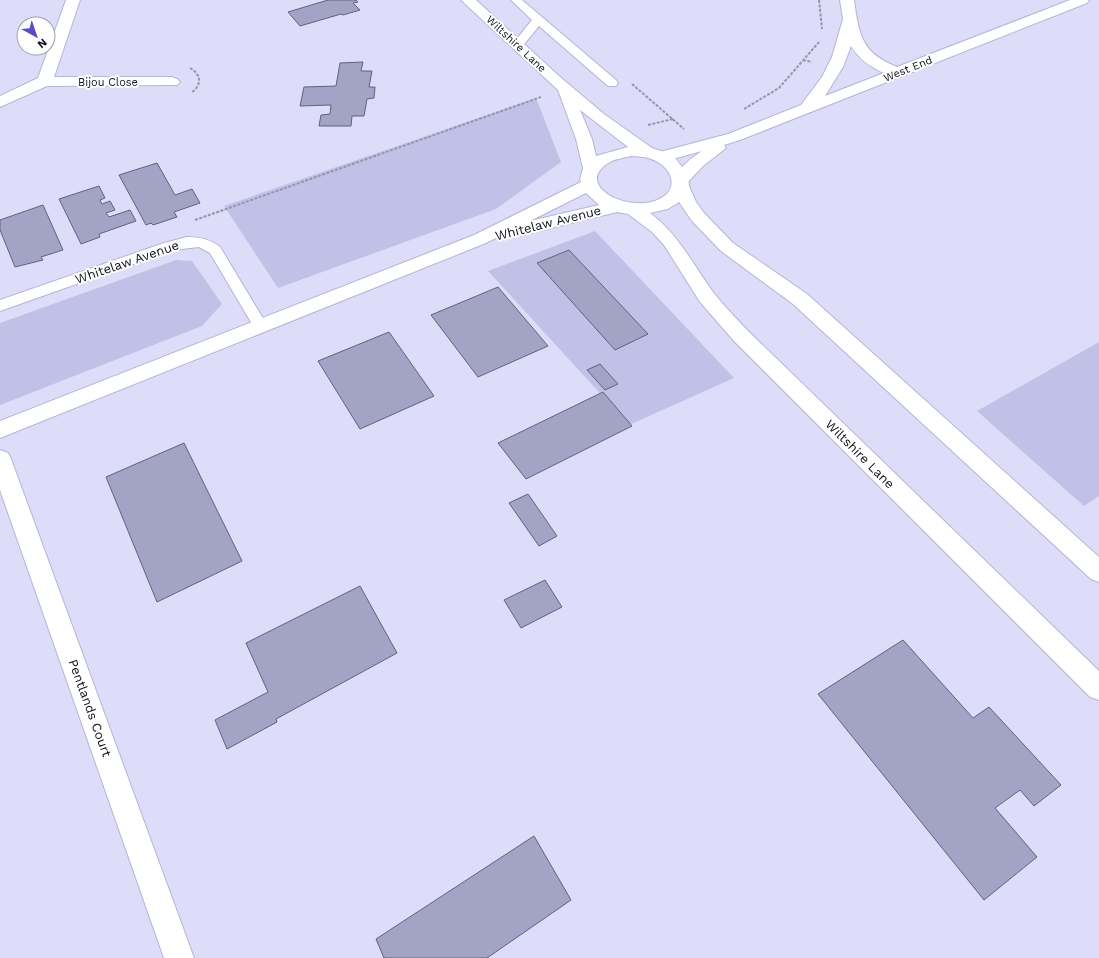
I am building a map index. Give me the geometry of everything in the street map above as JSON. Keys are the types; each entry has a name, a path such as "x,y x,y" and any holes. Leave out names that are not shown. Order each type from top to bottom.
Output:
{"street":[{"path":"0,102 45,81 73,0"},
{"name":"Wiltshire Lane","path":"468,0 564,88 617,132 646,152"},
{"path":"847,0 849,20 857,45 864,56 876,64 898,73"},
{"name":"West End","path":"662,157 734,137 1082,0"},
{"path":"807,109 823,89 836,68 843,50 849,20"},
{"name":"Bijou Close","path":"45,81 172,82"},
{"name":"Wiltshire Lane","path":"564,88 584,139 591,168"},
{"name":"West End","path":"681,182 697,162 734,137"},
{"path":"681,182 677,194 670,201 654,208 625,208 603,201 594,194 589,185 588,176 591,168 600,159 614,153 630,151 646,152 662,157 678,171 688,203 698,217 727,247 773,278 806,304 1099,572"},
{"name":"Whitelaw Avenue","path":"0,430 260,325 480,239 589,185"},
{"name":"Wiltshire Lane","path":"625,208 658,228 670,241 707,297 741,336 1099,688"},
{"name":"Whitelaw Avenue","path":"480,239 625,208"},
{"name":"Pentlands Court","path":"0,458 179,958"}],"lane":[{"path":"516,0 612,83"},
{"path":"517,46 538,20"},
{"name":"Whitelaw Avenue","path":"0,306 169,246 196,241 205,243 214,250 260,325"}],"path":[{"path":"819,0 822,30"},
{"path":"779,88 823,37"},
{"path":"192,221 541,97"}],"shaded area":[{"path":"536,98 561,162 496,209 278,288 224,206"},
{"path":"595,231 734,378 629,425 488,271"},
{"path":"176,260 192,261 222,304 202,326 0,405 0,323"},
{"path":"1099,342 1099,496 1084,506 977,411"}],"building":[{"path":"328,0 356,0 358,2 353,3 360,10 300,26 288,12"},
{"path":"363,62 361,71 372,71 369,87 375,87 374,98 367,99 364,116 352,116 351,126 319,126 321,115 330,114 331,105 300,106 304,87 336,86 340,63"},
{"path":"157,163 175,195 192,189 200,203 174,212 177,217 153,225 151,223 146,225 119,175"},
{"path":"99,186 105,198 100,200 102,204 110,201 115,210 106,213 109,217 130,210 136,221 99,234 100,237 81,244 59,199"},
{"path":"43,205 63,250 41,257 43,260 15,267 0,230 0,220"},
{"path":"569,250 648,334 615,350 537,263"},
{"path":"498,287 548,346 478,377 431,315"},
{"path":"389,332 434,396 360,429 318,361"},
{"path":"600,364 618,384 605,390 587,370"},
{"path":"603,392 632,426 526,479 498,443"},
{"path":"184,443 242,561 157,602 106,477"},
{"path":"528,494 557,536 539,546 509,503"},
{"path":"545,580 562,607 521,628 504,600"},
{"path":"360,586 397,653 276,719 277,722 227,749 215,720 268,692 246,643"},
{"path":"903,640 973,718 989,707 1061,785 1034,806 1020,790 995,808 1037,857 984,900 818,694"},
{"path":"534,836 571,900 487,958 384,958 376,939"}]}
